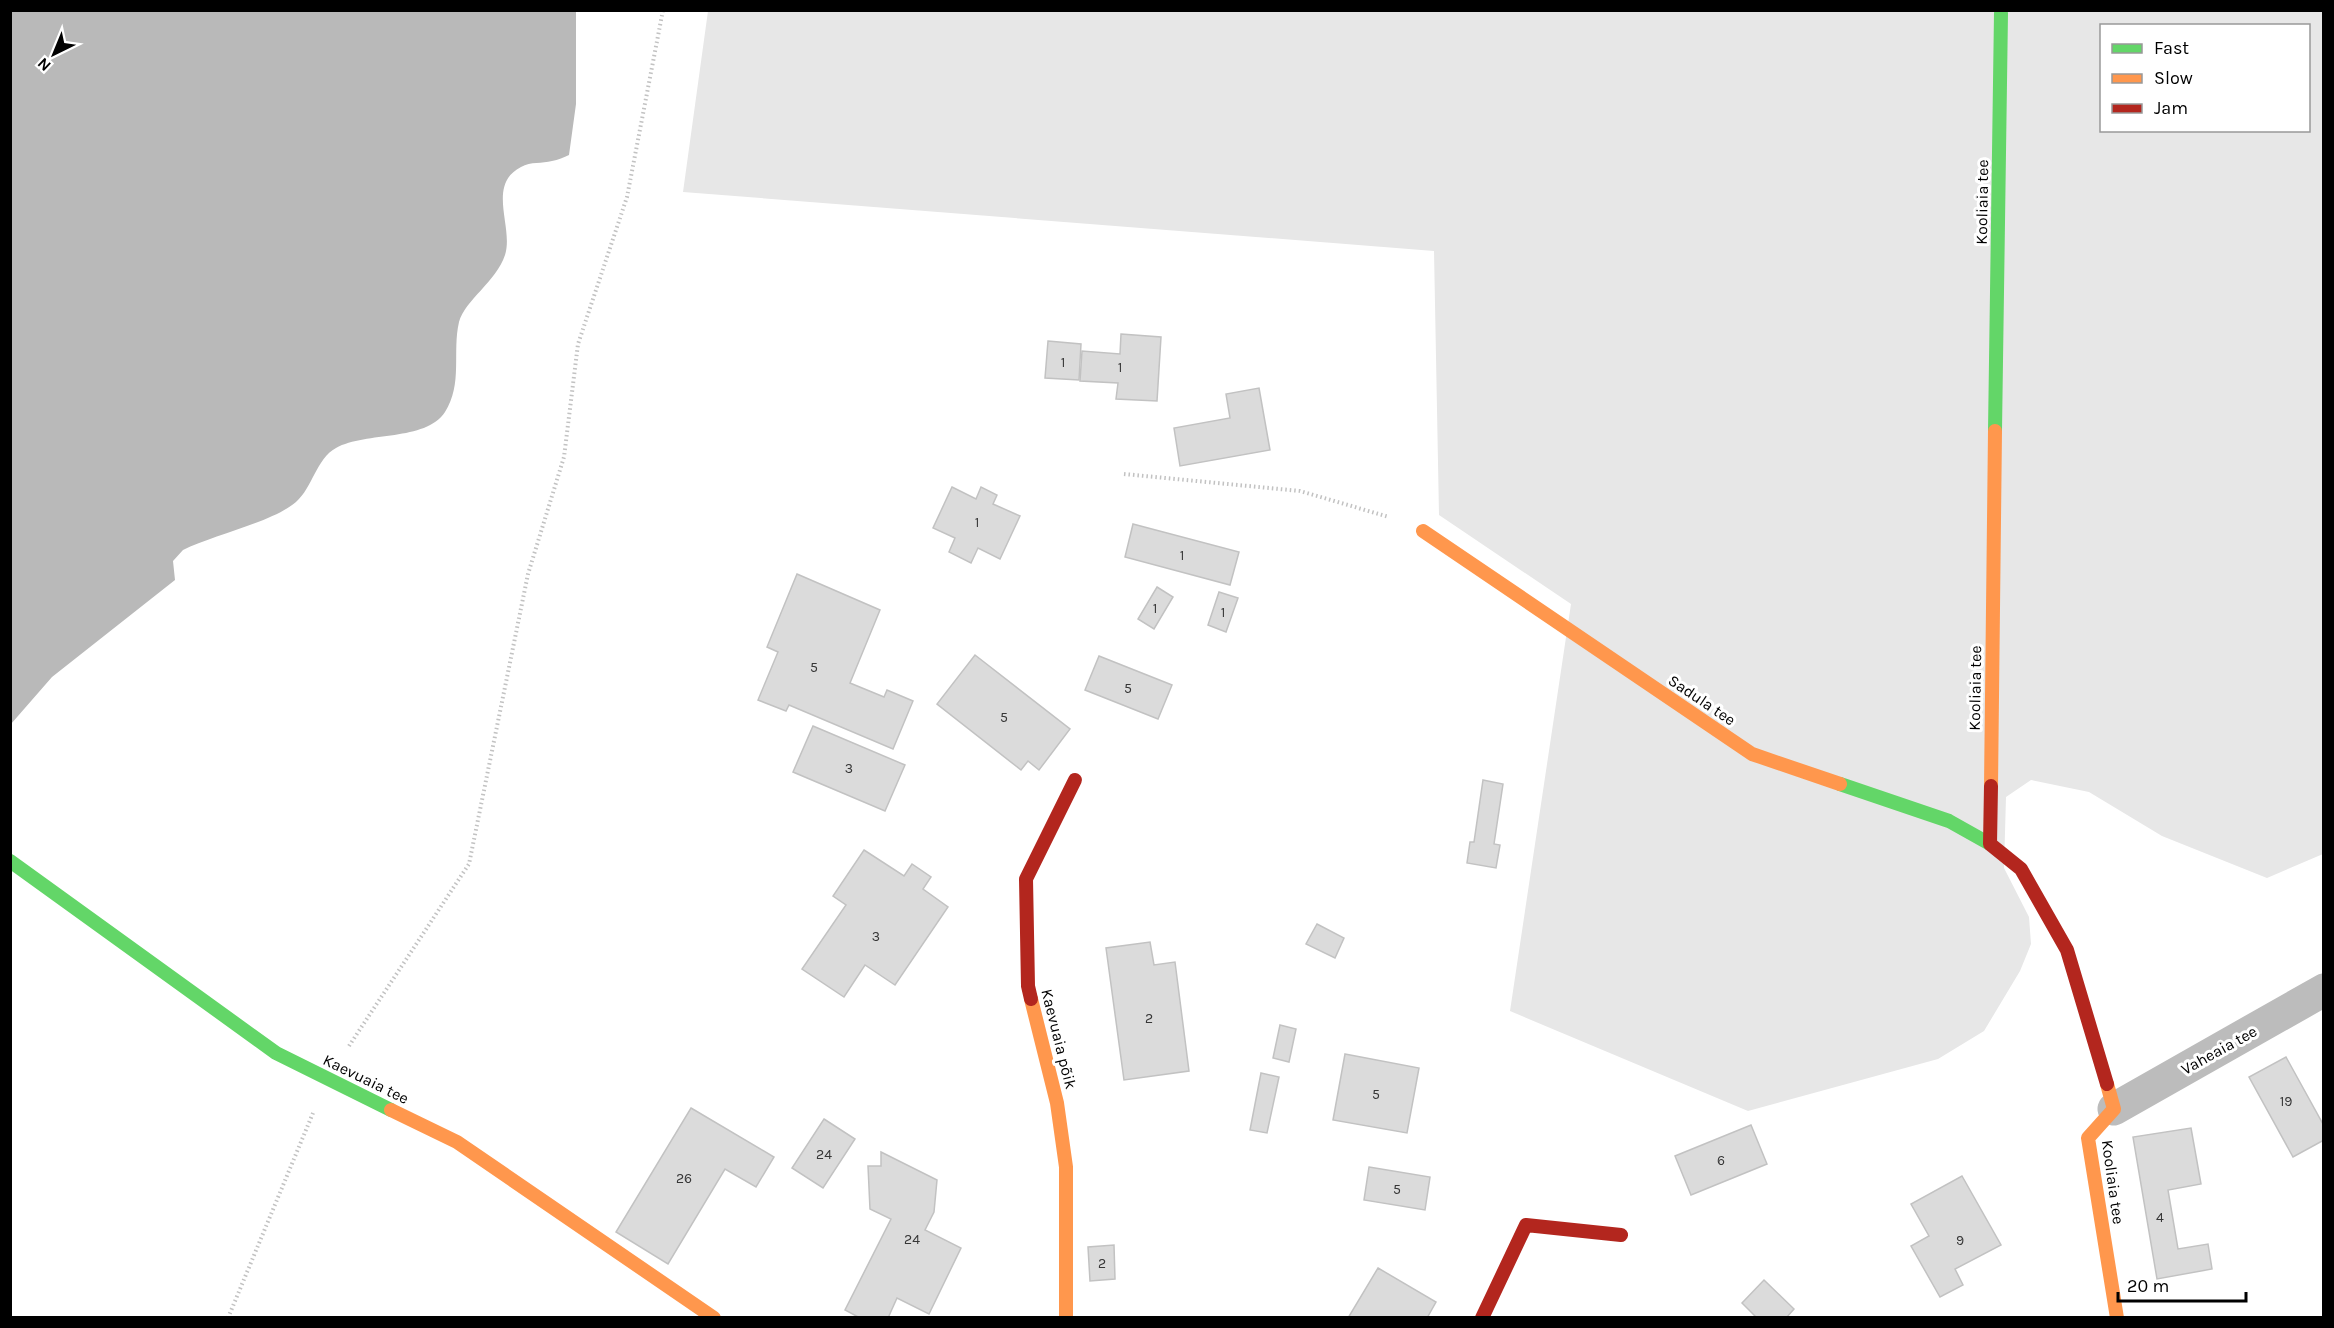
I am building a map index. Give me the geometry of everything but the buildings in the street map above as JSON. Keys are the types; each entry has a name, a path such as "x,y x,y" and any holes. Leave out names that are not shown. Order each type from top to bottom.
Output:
{"street":[{"name":"Kooliaia tee","path":"1990,844 2001,11"},
{"name":"Sadula tee","path":"1423,531 1752,754 1949,821 1990,844"},
{"name":"Kaevuaia põik","path":"1066,1317 1066,1167 1057,1102 1028,986 1026,879 1075,780"},
{"path":"1990,844 2021,870 2067,950 2114,1109"},
{"name":"Kaevuaia tee","path":"10,861 276,1053 456,1142 714,1317"},
{"name":"Vaheaia tee","path":"2114,1109 2324,990"},
{"name":"Kooliaia tee","path":"2114,1109 2088,1138 2117,1317"},
{"path":"1482,1317 1526,1225 1621,1235"}],"path":[{"path":"228,1317 327,1078 469,864 528,574 564,457 578,344 627,197 663,10"},
{"path":"1124,474 1300,491 1368,509 1423,531"}],"shaded area":[{"path":"11,10 576,11 576,104 569,155 554,161 525,165 511,175 505,184 503,207 507,244 505,255 495,274 462,314 457,333 454,390 445,412 424,428 363,439 336,448 319,466 302,496 286,509 183,550 173,561 175,580 52,677 11,724"},
{"path":"708,11 2323,11 2323,854 2267,878 2162,836 2089,792 2031,780 2006,797 2004,868 2029,917 2031,944 2020,971 1984,1031 1938,1059 1748,1111 1510,1011 1571,604 1439,515 1434,251 683,192"}],"traffic: fast":[{"path":"1995,431 2001,13"},
{"path":"1840,784 1949,821 1990,844"},
{"path":"10,861 276,1053 391,1110"}],"traffic: slow":[{"path":"1991,786 1995,431"},
{"path":"1423,531 1752,754 1840,784"},
{"path":"1031,999 1057,1103 1066,1167 1066,1318"},
{"path":"2107,1084 2114,1109 2088,1138 2117,1318"},
{"path":"391,1110 457,1142 714,1318"}],"traffic: jam":[{"path":"1031,999 1028,986 1026,879 1075,780"},
{"path":"1991,786 1990,844 2021,869 2067,950 2107,1084"},
{"path":"1482,1318 1526,1225 1621,1235"}]}
